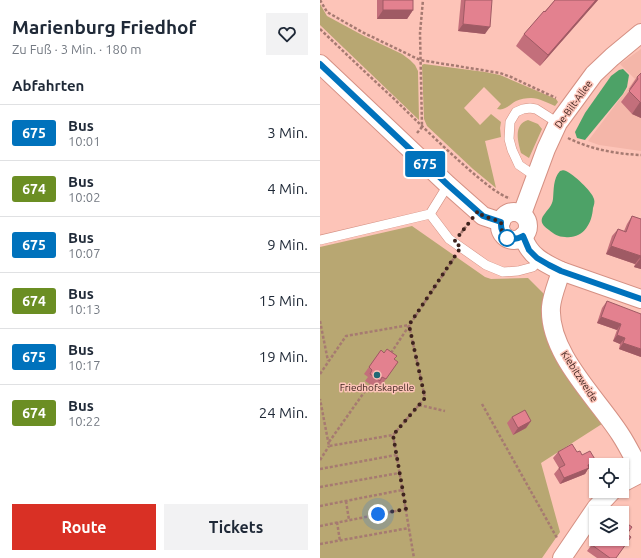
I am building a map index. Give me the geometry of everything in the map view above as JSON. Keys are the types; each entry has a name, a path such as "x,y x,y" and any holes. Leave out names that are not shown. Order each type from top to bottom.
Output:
{"street":[{"name":"De-Bilt-Allee","path":"524,206 535,176 560,129 571,104 594,74 641,33"},
{"path":"320,64 483,216 501,222"},
{"path":"524,206 528,229 523,236 515,240 507,238 502,231 501,222 503,218 509,213 524,206"},
{"path":"523,236 529,250 537,258 561,271 641,299"},
{"name":"Kiebitzweide","path":"561,271 551,307 552,321 558,343 573,370 620,434 639,465"},
{"path":"629,476 639,465"},
{"path":"564,555 596,508 605,498"}],"lane":[{"path":"535,176 519,165 512,150 509,139 510,122 516,112 530,108 536,109 560,129"},
{"path":"320,240 430,214 448,185"},
{"path":"430,214 449,239 486,265 503,272 518,272 533,267 537,258"}],"path":[{"path":"320,0 327,12 362,32 420,60 511,76 571,104"},
{"path":"422,127 420,33 423,0"},
{"path":"320,29 465,166 495,191 524,206"},
{"path":"560,129 583,145 608,151 641,154"},
{"path":"387,359 478,211"},
{"path":"320,321 328,362"},
{"path":"320,374 346,336 409,325"},
{"path":"329,446 393,435 425,398 409,325"},
{"path":"328,442 370,384"},
{"path":"320,399 329,446 320,460"},
{"path":"482,404 564,555"},
{"path":"419,405 445,411"},
{"path":"393,435 414,558"},
{"path":"320,469 396,455"},
{"path":"320,487 399,473"},
{"path":"320,506 402,490"},
{"path":"346,501 349,520"},
{"path":"320,526 406,509"},
{"path":"337,522 340,540"},
{"path":"320,544 409,528"}],"shaded area":[{"path":"320,4 327,16 402,54 415,65 418,71 419,120 320,25"},
{"path":"641,49 641,151 599,145 588,141 635,79 620,64"},
{"path":"424,64 500,75 556,99 558,102 555,106 537,99 527,98 516,101 505,108 497,109 501,104 484,87 464,108 480,125 491,114 501,122 501,137 485,141 496,188 473,169 427,126 424,119 422,65"},
{"path":"623,69 629,75 627,87 623,94 585,140 577,138 575,132 585,113 611,76"},
{"path":"528,120 538,124 542,129 529,158 521,153 518,134 518,129 520,126 523,122"},
{"path":"560,171 566,171 577,179 593,196 594,204 591,220 582,233 577,236 563,237 556,235 544,226 542,222 542,218 552,204 555,181"},
{"path":"412,226 485,277 491,279 528,278 547,297 544,320 605,422 541,463 560,532 542,558 320,558 320,247"}],"building":[{"path":"383,0 413,0 413,10 383,10"},
{"path":"465,0 492,0 490,27 463,24"},
{"path":"555,0 596,0 548,55 524,34"},
{"path":"641,73 641,103 629,91"},
{"path":"632,216 641,219 641,256 611,246 618,229 626,232"},
{"path":"607,301 641,314 641,349 623,343 625,338 617,335 621,324 601,317"},
{"path":"387,349 397,356 394,359 398,362 386,379 382,377 380,381 370,374 372,370 369,367 381,350 384,353"},
{"path":"525,410 531,421 518,428 512,417"},
{"path":"572,444 577,452 580,451 582,455 590,451 594,458 589,458 589,468 564,478 559,468 565,465 558,452"},
{"path":"593,546 625,546 616,558 610,558"}],"bus line":[{"name":"675","path":"320,64 483,216 501,222 500,227 507,238 515,240 520,239 523,236 529,250 537,258 549,265 561,271 641,299"}],"place":[{"name":"Friedhofskapelle","path":"377,375"}],"route":[{"path":"378,514 406,509 393,435 425,398 409,325 461,247 454,242 478,211 483,216 501,222 500,227 507,238"}]}
